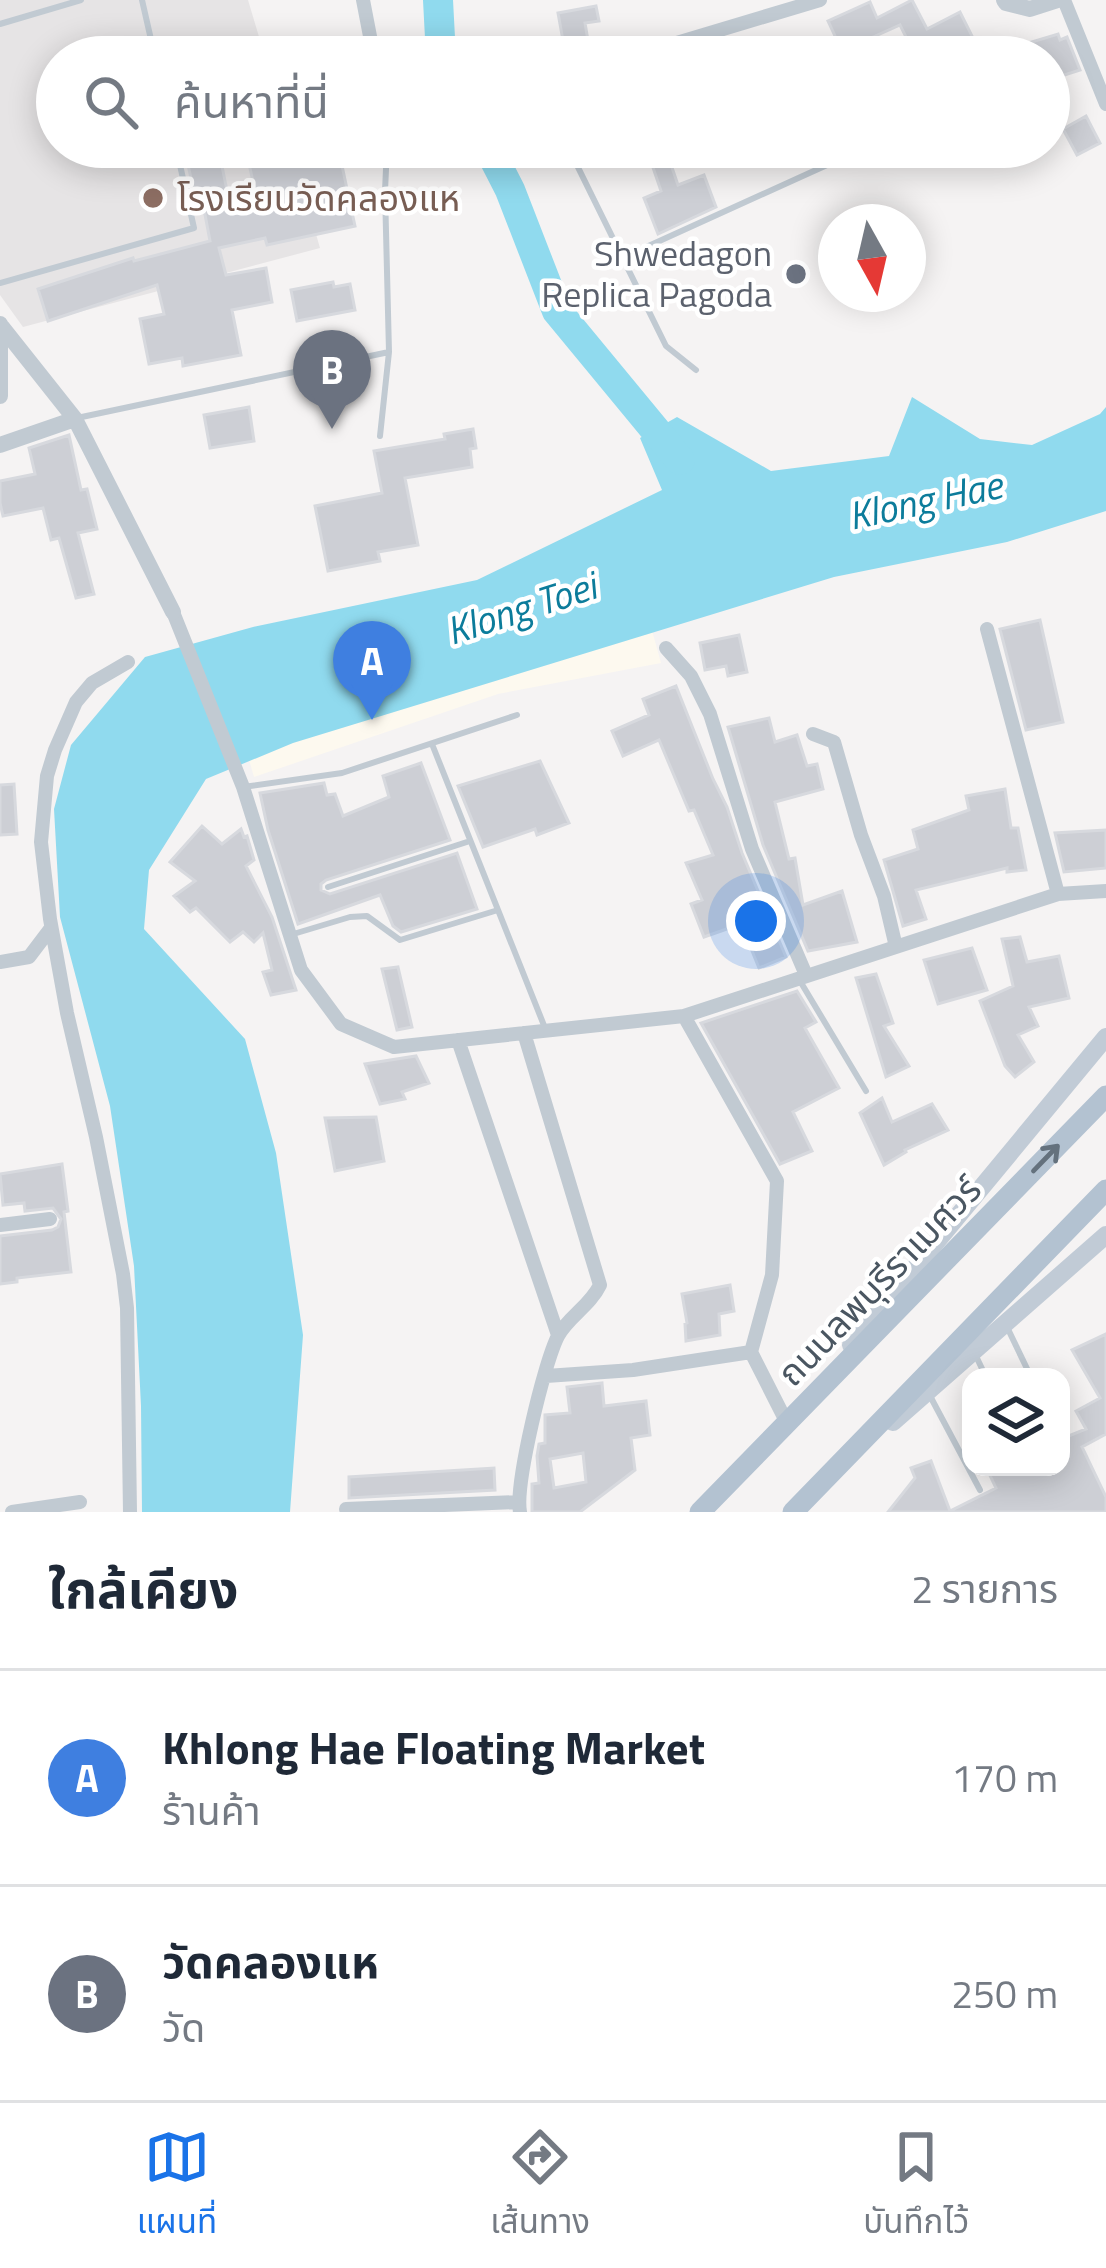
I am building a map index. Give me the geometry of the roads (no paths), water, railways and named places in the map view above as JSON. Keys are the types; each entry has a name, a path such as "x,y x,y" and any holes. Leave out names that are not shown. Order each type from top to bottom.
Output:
{"main road":[{"path":"787,1423 1106,1036"},
{"name":"ถนนลพบุรีราเมศวร์","path":"700,1512 1106,1096"},
{"path":"793,1512 1106,1190"},
{"path":"818,1487 1106,1235"}],"street":[{"path":"363,0 370,36"},
{"path":"700,36 820,0"},
{"path":"1004,0 1030,9 1061,0 1106,104"},
{"path":"0,397 1,325"},
{"path":"1,325 75,418 173,612 240,780 301,970 341,1024 394,1047 684,1016 1058,894 1106,891"},
{"path":"0,445 75,418"},
{"path":"986,629 1058,894"},
{"path":"665,648 691,676 710,714 752,849 802,977"},
{"path":"128,662 92,683 76,702 51,763 41,842 67,1013 123,1274 130,1512"},
{"path":"813,734 834,742 896,947"},
{"path":"0,962 29,957 51,928"},
{"path":"684,1016 777,1181 772,1275 752,1352 787,1423"},
{"path":"346,1509 519,1507 525,1453 558,1335 600,1286 524,1033"},
{"path":"458,1040 558,1335"},
{"path":"0,1225 50,1219"},
{"path":"546,1376 633,1370 752,1352"},
{"path":"12,1512 80,1502"}],"lane":[{"path":"0,24 81,0"},
{"path":"142,0 150,36"},
{"path":"0,283 194,228 181,168"},
{"path":"380,436 389,352 386,168"},
{"path":"578,168 666,346 696,370"},
{"path":"622,258 820,168"},
{"path":"75,418 389,352"},
{"path":"240,780 342,773 517,715"},
{"path":"432,744 547,1031"},
{"path":"328,887 470,841"},
{"path":"290,935 367,916 400,940 498,910"},
{"path":"802,977 866,1091"},
{"path":"1005,1324 1027,1368"},
{"path":"974,1351 982,1368"},
{"path":"928,1391 980,1490"}],"water":[{"name":"Klong Hae","path":"912,397 980,439 1032,445 1106,407 1106,511 1007,542 834,577 293,743 206,779 149,870 144,929 245,1039 276,1153 303,1335 290,1512 142,1512 134,1266 110,1106 60,917 54,809 71,745 145,657 253,627 477,580 662,490 640,438 677,417 771,471 889,456"}],"waterway":[{"name":"Klong Toei","path":"438,0 440,36"},
{"name":"Klong Toei","path":"499,168 557,311 680,460"}],"place":[{"name":"โรงเรียนวัดคลองแห","path":"153,198"},
{"name":"Shwedagon Replica Pagoda","path":"796,274"},
{"name":"วัดคลองแห","path":"332,429"},
{"name":"Khlong Hae Floating Market","path":"372,720"}]}
